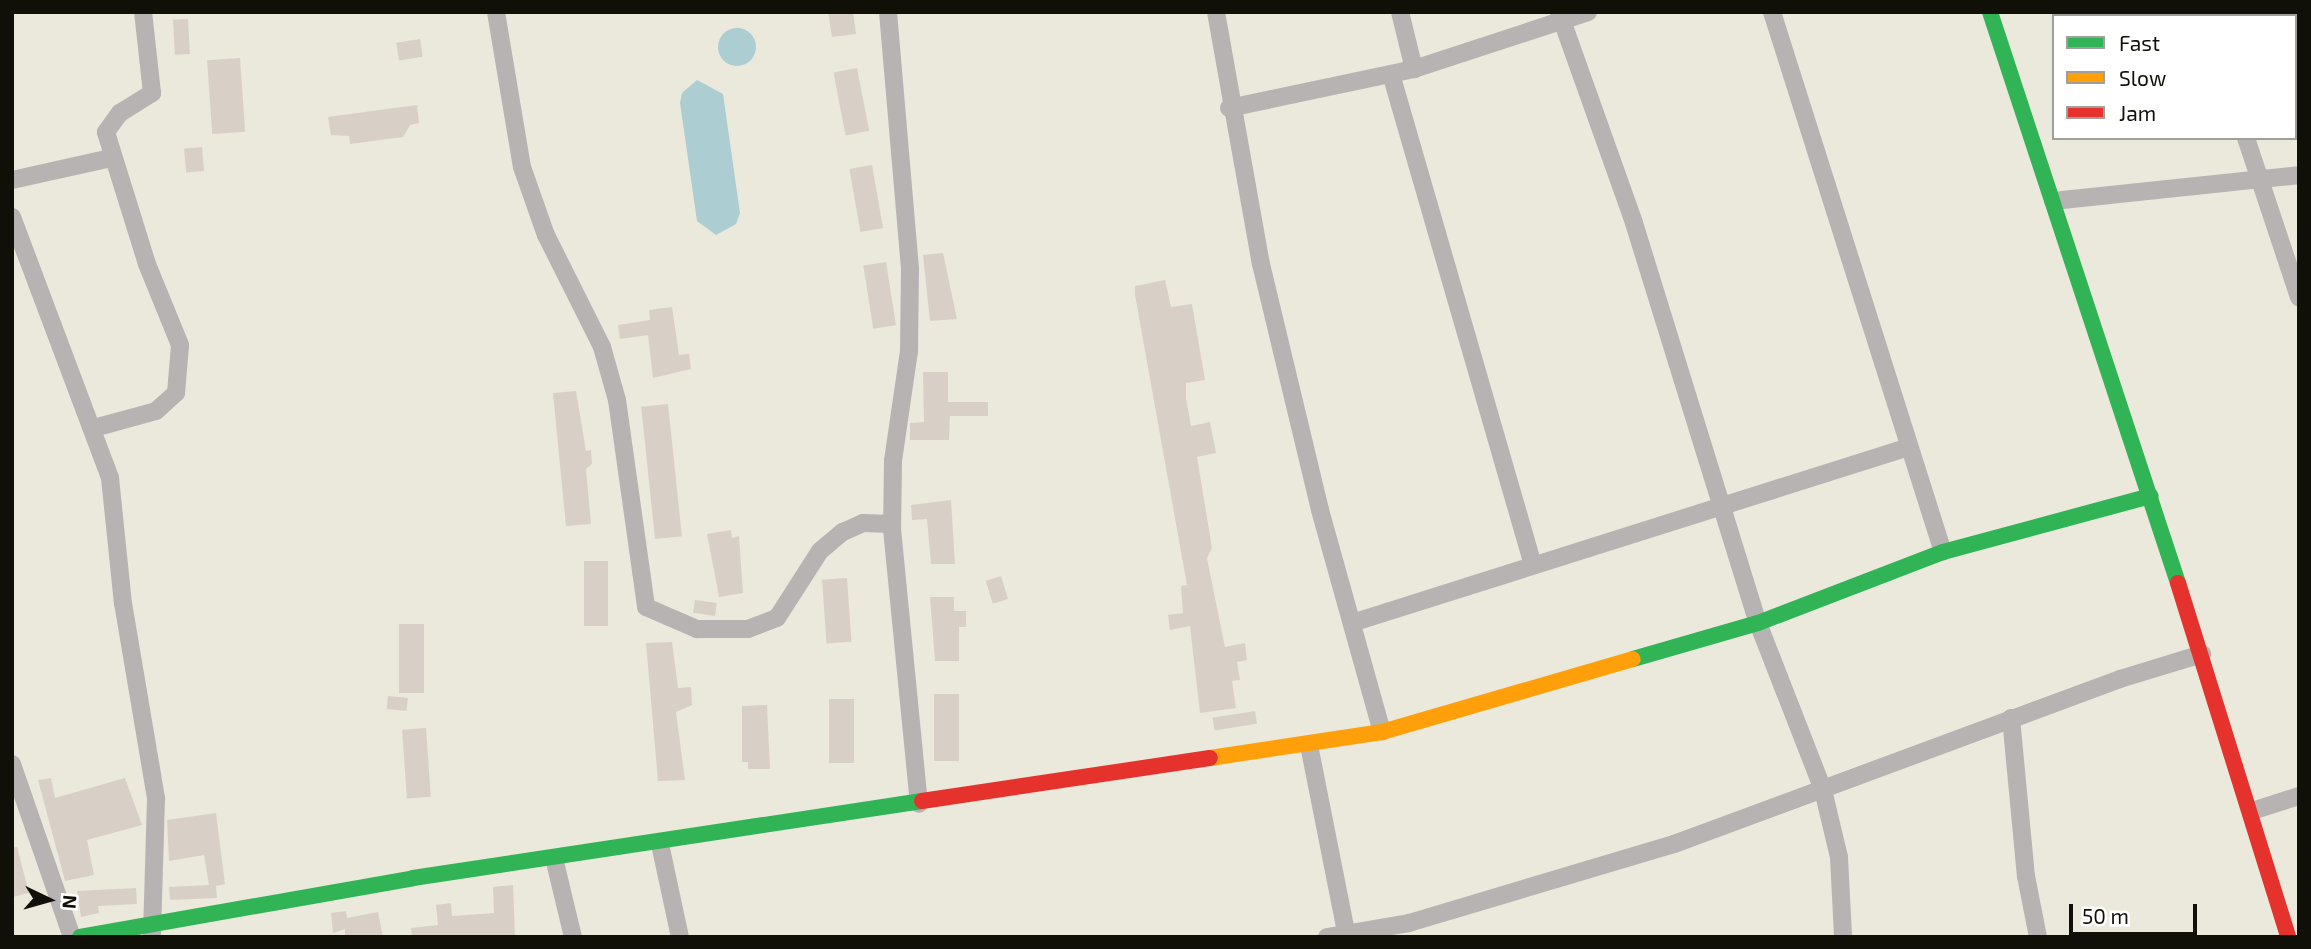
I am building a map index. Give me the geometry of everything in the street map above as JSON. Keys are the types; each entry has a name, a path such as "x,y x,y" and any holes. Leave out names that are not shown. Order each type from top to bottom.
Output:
{"street":[{"path":"94,428 156,411 176,393 180,345 111,158 106,132 120,113 152,93 155,84 143,12"},
{"path":"496,12 522,167 546,235 602,347 617,400 646,607 697,629 748,629 777,618 820,551 843,532 863,523 892,524"},
{"path":"888,12 901,116 910,270 909,351 894,461 892,524 900,653 919,804"},
{"path":"1216,12 1229,108 1320,510 1355,622 1382,732"},
{"path":"1399,12 1414,69"},
{"path":"1229,108 1414,69 1561,16 1588,12"},
{"path":"1772,12 1944,552"},
{"path":"1990,12 2202,654 2252,811 2288,937"},
{"path":"1561,16 1723,505 1758,622 1823,790 1839,857 1843,937"},
{"path":"1391,74 1533,565"},
{"path":"2246,140 2255,178 2299,297"},
{"path":"12,180 111,158"},
{"path":"2053,201 2299,175"},
{"path":"12,217 94,428 110,478 123,603 156,799 152,929"},
{"path":"1355,622 1909,447"},
{"path":"80,937 152,929 554,858 660,844 1382,732 1758,622 1944,552 2151,496"},
{"path":"1327,937 1415,930 1649,853 2011,718 2202,654"},
{"path":"2011,718 2026,876 2038,937"},
{"path":"1310,745 1346,935"},
{"path":"12,764 72,937"},
{"path":"2252,811 2299,796"},
{"path":"660,844 680,937"},
{"path":"554,858 573,937"}],"water":[{"path":"737,28 751,33 756,47 751,61 737,66 723,61 718,47 723,33"},
{"path":"697,80 723,94 740,213 736,224 716,235 697,221 680,103 682,93"}],"building":[{"path":"828,12 853,12 856,34 832,37"},
{"path":"188,19 190,54 175,55 173,20"},
{"path":"420,39 423,57 399,61 396,43"},
{"path":"240,58 245,132 212,134 207,60"},
{"path":"857,68 869,131 846,135 833,73"},
{"path":"417,105 419,123 410,125 403,137 350,144 349,136 331,135 328,117"},
{"path":"202,147 204,171 186,172 184,149"},
{"path":"872,165 883,228 860,232 849,169"},
{"path":"943,253 957,319 930,321 923,255"},
{"path":"886,262 896,325 873,329 863,266"},
{"path":"1165,280 1171,307 1192,304 1205,380 1186,383 1186,398 1191,426 1210,422 1216,453 1197,457 1212,548 1207,558 1225,647 1245,643 1247,660 1237,662 1240,680 1232,681 1236,708 1200,713 1190,626 1170,630 1168,615 1183,613 1181,586 1187,585 1135,295 1135,286"},
{"path":"672,307 679,355 689,354 691,369 653,378 648,335 620,339 618,325 650,320 649,310"},
{"path":"923,372 948,372 948,402 988,402 988,416 950,416 949,440 910,440 910,423 924,422"},
{"path":"576,391 586,451 591,450 592,464 586,469 591,524 566,526 553,393"},
{"path":"668,404 682,536 655,539 641,407"},
{"path":"951,500 955,564 931,564 927,519 912,520 911,505"},
{"path":"731,530 732,538 739,536 743,593 719,597 707,534"},
{"path":"584,561 608,561 608,626 584,626"},
{"path":"1001,576 1008,599 993,604 986,581"},
{"path":"847,578 851,642 827,644 822,580"},
{"path":"930,597 954,597 954,611 966,611 966,627 959,627 959,661 935,661"},
{"path":"695,600 717,603 715,616 693,613"},
{"path":"399,624 424,624 424,693 399,693"},
{"path":"672,642 678,688 691,687 692,705 676,712 685,780 658,781 646,643"},
{"path":"934,694 959,694 959,761 934,761"},
{"path":"388,696 408,698 407,711 387,709"},
{"path":"829,699 854,699 854,763 829,763"},
{"path":"767,705 770,769 748,769 748,762 742,762 742,706"},
{"path":"1255,711 1257,724 1215,731 1213,718"},
{"path":"426,728 431,797 407,799 402,730"},
{"path":"51,778 55,798 125,778 142,825 87,840 94,875 65,881 38,780"},
{"path":"216,813 225,884 216,886 217,898 170,900 169,887 209,885 204,855 169,861 167,820"},
{"path":"17,847 29,893 12,897 12,848"},
{"path":"513,885 515,937 412,937 411,928 438,925 436,905 451,903 452,916 494,913 493,887"},
{"path":"136,888 137,904 98,906 99,913 81,917 77,891"},
{"path":"346,911 347,918 378,912 383,937 345,937 345,929 333,933 331,913"}],"traffic: fast":[{"path":"1990,12 2178,583"},
{"path":"1633,659 1758,623 1943,552 2151,496"},
{"path":"80,937 413,878 922,801"}],"traffic: slow":[{"path":"1210,758 1382,732 1633,659"}],"traffic: jam":[{"path":"2178,583 2288,937"},
{"path":"922,801 1210,758"}]}
